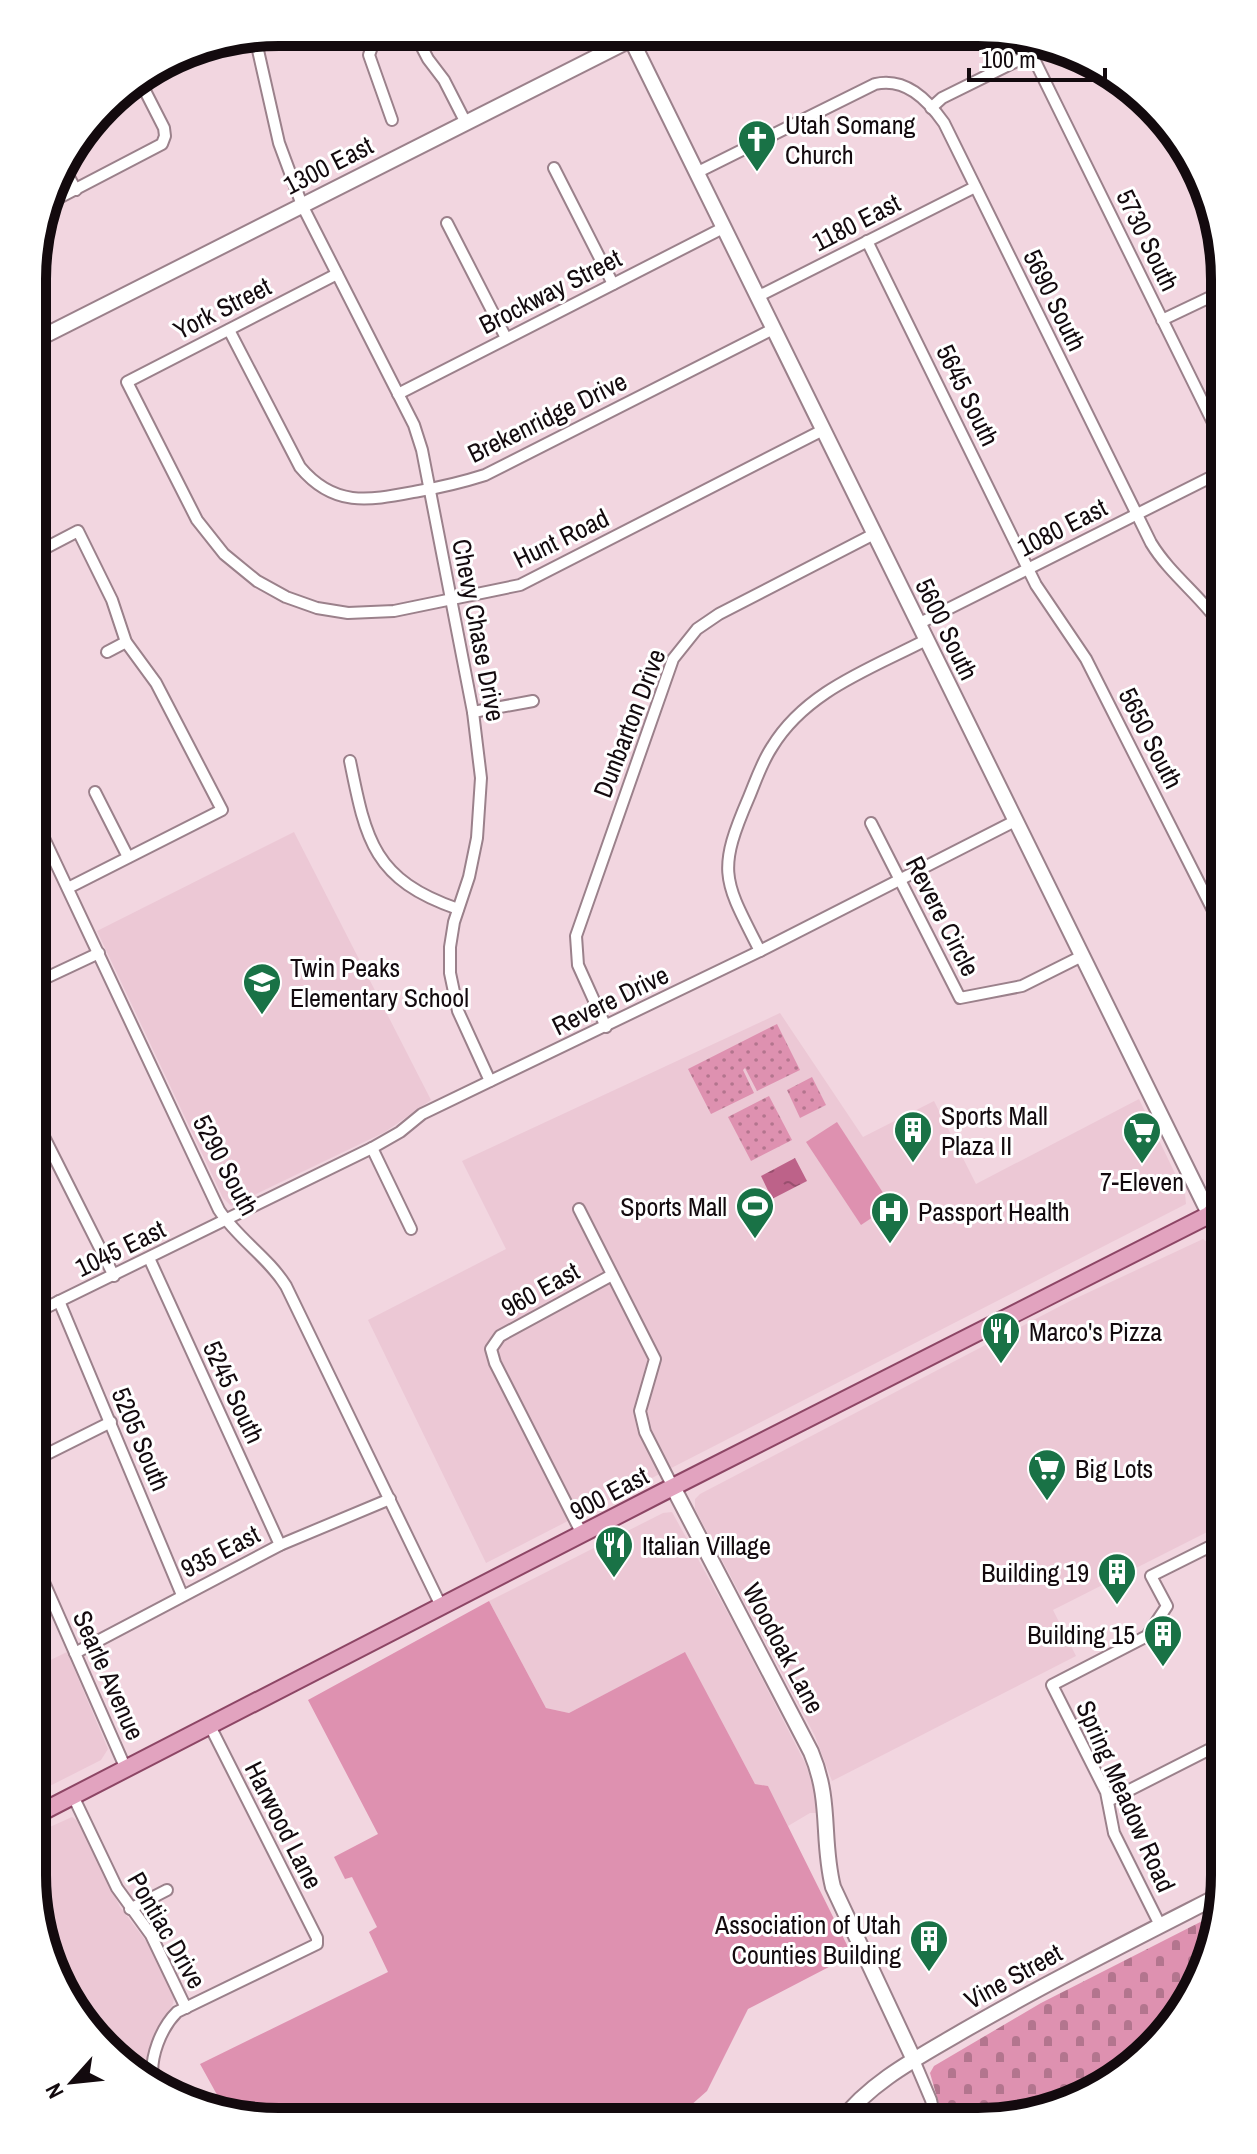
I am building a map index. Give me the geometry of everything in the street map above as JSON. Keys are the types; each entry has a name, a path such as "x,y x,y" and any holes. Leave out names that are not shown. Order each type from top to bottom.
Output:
{"main road":[{"name":"1300 East","path":"46,334 613,46"},
{"name":"5600 South","path":"639,46 696,173 1015,821 1211,1203"},
{"name":"900 East","path":"46,1810 673,1487 1211,1218"},
{"name":"Woodoak Lane","path":"673,1487 816,1763 825,1797 828,1863 833,1887 914,2060"},
{"name":"Vine Street","path":"853,2108 868,2092 914,2060 1009,2005 1210,1900"}],"street":[{"path":"372,46 370,63 392,120"},
{"path":"421,46 443,77 466,123"},
{"name":"Chevy Chase Drive","path":"257,47 279,143 302,205 418,435 480,758 480,819 474,858 450,947 451,986 462,1023 490,1081"},
{"path":"696,173 875,84 886,82 908,87 931,108 942,98 1031,53"},
{"name":"5730 South","path":"1031,53 1211,419"},
{"path":"61,197 156,149 164,140 164,128 144,89"},
{"name":"5690 South","path":"931,108 944,123 1136,514 1161,559 1211,612"},
{"path":"554,168 613,284"},
{"path":"70,178 76,190"},
{"name":"1180 East","path":"757,297 975,187"},
{"path":"447,223 506,338"},
{"name":"Brockway Street","path":"398,394 723,228"},
{"name":"5645 South","path":"867,241 1028,569"},
{"name":"York Street","path":"127,382 337,274"},
{"path":"1162,320 1211,297"},
{"name":"Brekenridge Drive","path":"229,330 295,460 313,480 336,495 364,500 471,480 499,469 773,329"},
{"name":"Hunt Road","path":"127,382 197,520 224,554 257,581 301,603 348,613 394,611 505,589 527,581 823,430"},
{"name":"1080 East","path":"918,624 1211,477"},
{"path":"46,548 78,531 112,600 126,642 158,687 222,810 68,888"},
{"name":"Dunbarton Drive","path":"606,1027 578,965 576,936 673,659 688,638 719,614 874,534"},
{"name":"5650 South","path":"1028,569 1043,598 1091,668 1211,906"},
{"path":"760,951 733,897 727,862 732,836 766,757 786,727 812,701 926,640"},
{"path":"107,652 126,642"},
{"path":"473,712 533,701"},
{"path":"350,761 361,818 382,861 418,893 458,909"},
{"path":"95,792 128,857"},
{"name":"Revere Drive","path":"226,1221 372,1148 400,1132 422,1114 760,951 1015,821"},
{"name":"Revere Circle","path":"871,823 960,998 1022,986 1082,956"},
{"name":"5290 South","path":"46,842 226,1221 270,1264 286,1286 442,1608"},
{"path":"46,978 99,953"},
{"path":"46,1141 114,1276"},
{"path":"372,1148 411,1229"},
{"name":"Woodoak Lane","path":"579,1209 655,1359 640,1411 645,1432 673,1487"},
{"name":"1045 East","path":"46,1308 226,1221"},
{"name":"5245 South","path":"149,1258 280,1545"},
{"name":"960 East","path":"582,1534 492,1359 492,1346 500,1336 612,1275"},
{"name":"5205 South","path":"59,1301 182,1595"},
{"path":"46,1454 111,1422"},
{"name":"935 East","path":"75,1653 280,1545 390,1499"},
{"name":"Spring Meadow Road","path":"1160,1925 1114,1833 1106,1792 1052,1685 1147,1636 1167,1606 1151,1576 1211,1546"},
{"name":"Searle Avenue","path":"46,1586 126,1769"},
{"name":"Harwood Lane","path":"186,2008 317,1944 317,1938 210,1726"},
{"path":"1108,1801 1211,1749"},
{"name":"Pontiac Drive","path":"73,1796 117,1888 151,1935 186,2008 171,2019 162,2033 153,2071"},
{"path":"130,1909 167,1890"},
{"name":"Woodoak Lane","path":"914,2060 933,2108"}],"shaded area":[{"name":"Twin Peaks Elementary School","path":"294,832 431,1100 385,1132 231,1206 223,1198 97,931"},
{"path":"780,1013 863,1137 934,1101 976,1184 1139,1099 1185,1194 1186,1204 486,1563 368,1320 506,1249 462,1161"},
{"path":"1203,1239 1209,1244 1211,1530 1053,1610 1076,1656 832,1781 815,1736 695,1509 695,1499 1070,1301"},
{"path":"672,1512 806,1765 817,1813 810,1813 788,1826 768,1786 755,1784 685,1653 569,1713 546,1708 489,1601 663,1513"},
{"path":"67,1652 108,1749 101,1760 46,1788 46,1662"},
{"path":"72,1817 79,1822 120,1907 149,1945 174,1998 158,2027 146,2065 114,2040 77,1992 50,1920 46,1829"}],"green space":[{"path":"777,1024 800,1070 757,1091 745,1068 743,1070 754,1093 711,1114 688,1069"},
{"path":"812,1077 826,1105 800,1118 787,1090"},
{"path":"769,1096 792,1140 751,1161 728,1117"},
{"path":"837,1122 891,1205 861,1225 806,1142"},
{"path":"489,1601 546,1708 569,1713 685,1652 755,1784 768,1786 852,1955 748,2009 707,2091 688,2108 279,2108 220,2100 200,2064 388,1972 369,1932 377,1927 352,1877 345,1879 334,1857 378,1834 308,1700"},
{"path":"1207,1919 1199,1950 1172,2004 1143,2040 1120,2060 1067,2090 1030,2102 993,2108 940,2108 930,2073 934,2066 1041,2003"}],"water":[{"path":"795,1158 807,1181 772,1199 761,1176"}],"place":[{"name":"Utah Somang Church","path":"757,173"},
{"name":"Twin Peaks Elementary School","path":"262,1016"},
{"name":"Sports Mall Plaza II","path":"913,1164"},
{"name":"7-Eleven","path":"1142,1165"},
{"name":"Sports Mall","path":"755,1240"},
{"name":"Passport Health","path":"890,1245"},
{"name":"Marco's Pizza","path":"1001,1365"},
{"name":"Big Lots","path":"1047,1502"},
{"name":"Italian Village","path":"614,1579"},
{"name":"Building 19","path":"1117,1606"},
{"name":"Building 15","path":"1163,1668"},
{"name":"Association of Utah Counties Building","path":"929,1973"}]}
